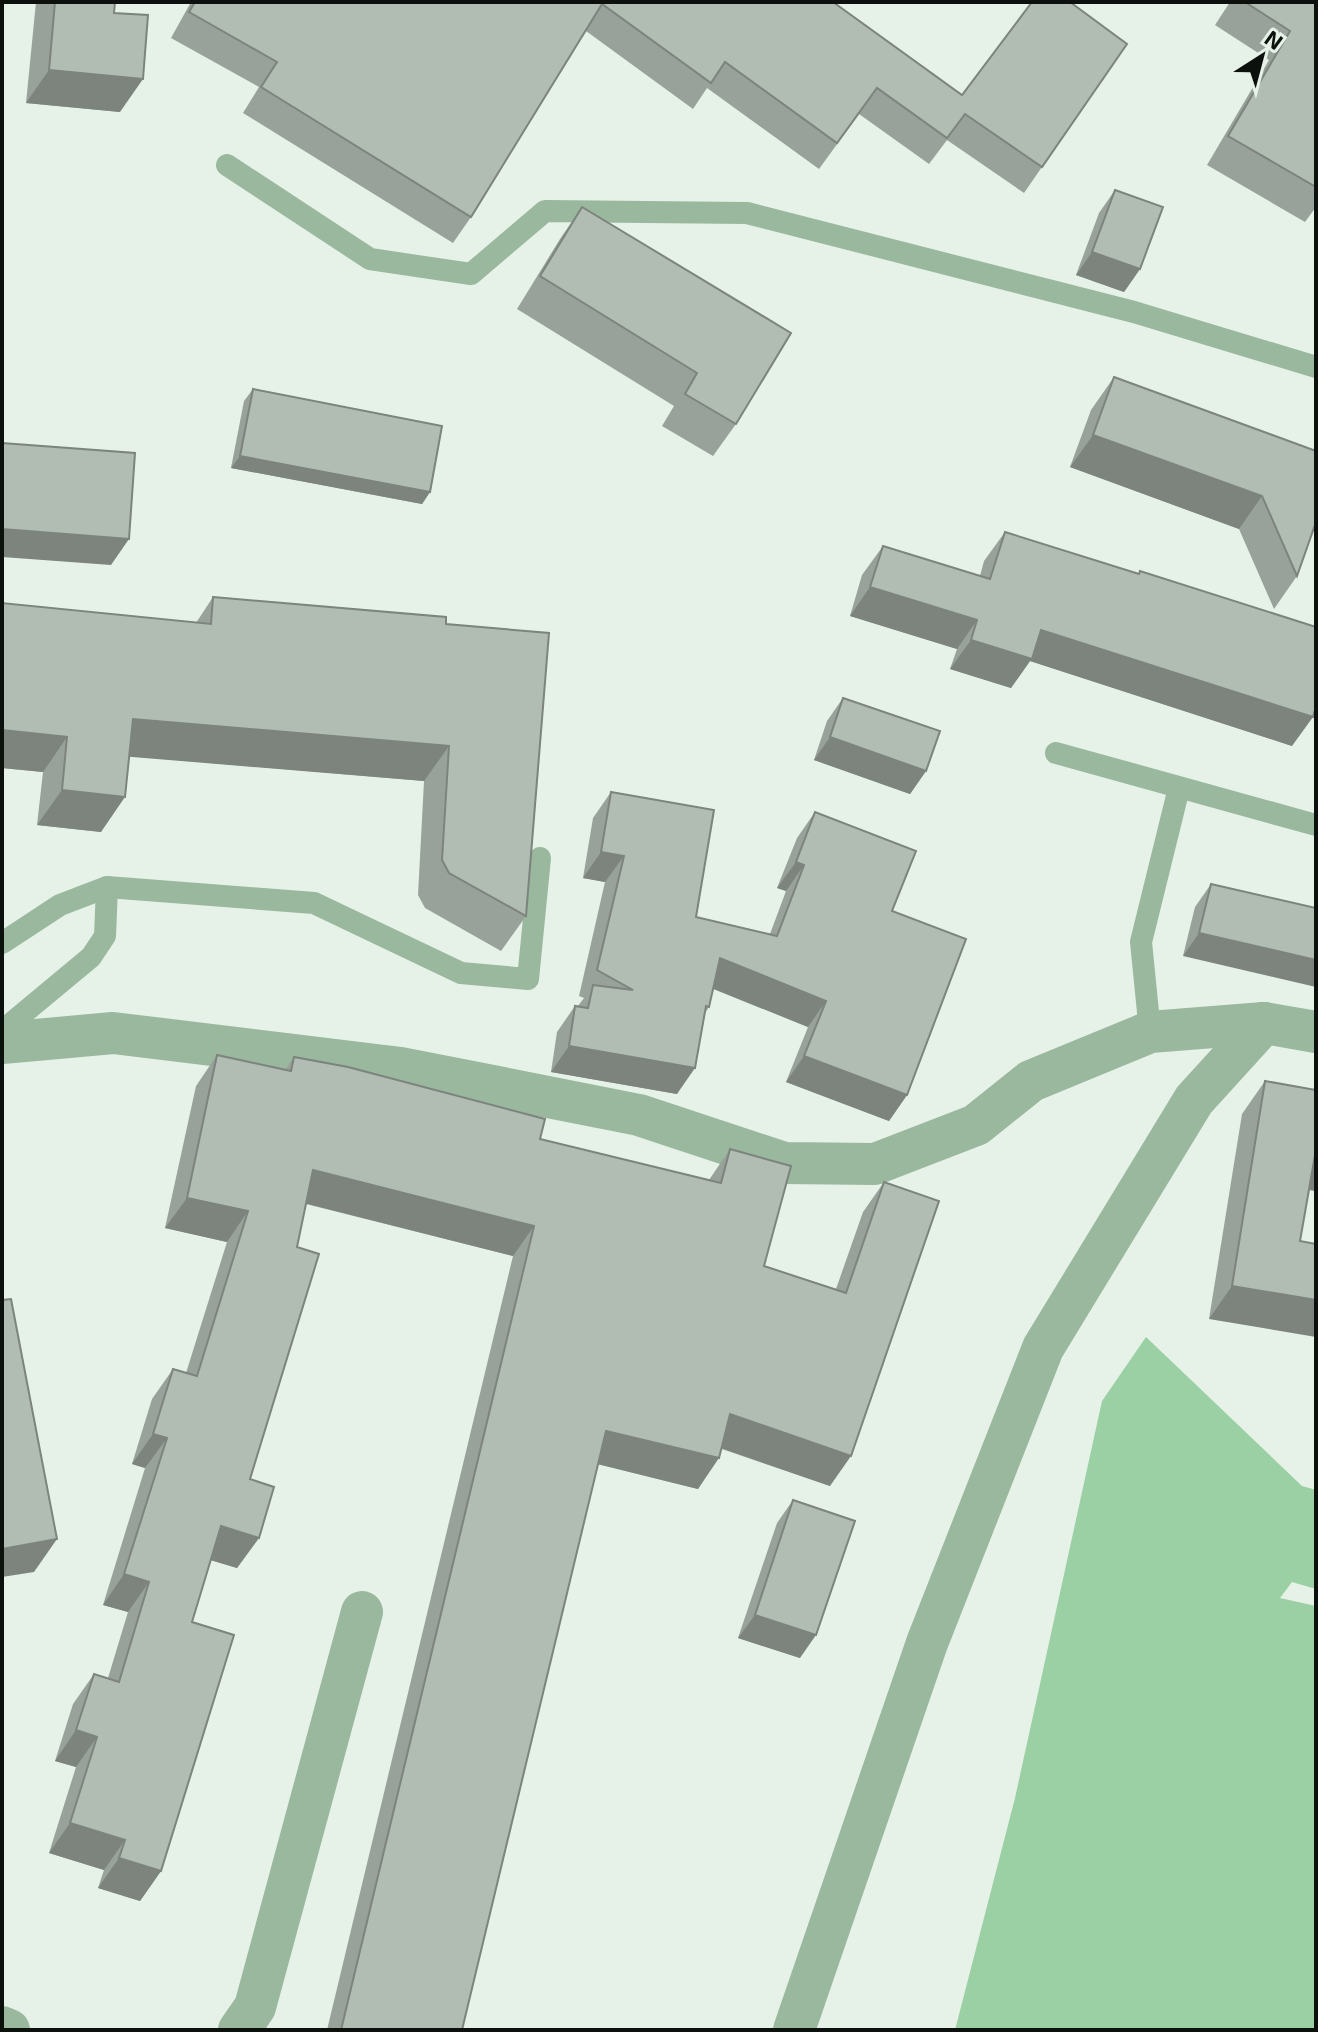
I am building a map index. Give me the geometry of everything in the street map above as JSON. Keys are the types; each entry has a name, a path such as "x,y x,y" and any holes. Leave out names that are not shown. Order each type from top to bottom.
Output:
{"street":[{"path":"794,2030 927,1643 1043,1348 1194,1100 1264,1023"},
{"path":"2,1043 113,1033 401,1068 639,1115 784,1163 875,1164 976,1125 1031,1081 1150,1032 1264,1023 1316,1032"},
{"path":"239,2030 255,2007 362,1612"},
{"path":"2,2027 9,2030"}],"lane":[{"path":"227,165 370,259 471,274 545,211 747,213 1134,312 1316,367"},
{"path":"1056,753 1316,825"},
{"path":"1150,1032 1141,942 1179,788"},
{"path":"2,943 60,905 107,887 314,903 461,973 528,979 540,858"},
{"path":"2,1031 91,957 105,936 107,887"}],"green space":[{"path":"1146,1337 1302,1486 1316,1490 1316,1589 1292,1582 1280,1598 1316,1606 1316,2030 955,2030 1015,1798 1102,1401"}],"building":[{"path":"55,2 115,2 114,13 148,15 143,79 49,70"},
{"path":"195,2 833,2 962,95 1032,2 1070,2 1127,44 1042,167 965,114 947,138 877,88 837,143 725,62 711,83 602,4 471,217 261,87 277,62 189,12"},
{"path":"1245,2 1316,2 1316,187 1228,136 1290,31"},
{"path":"1115,190 1163,207 1140,269 1092,252"},
{"path":"582,207 791,333 736,424 685,394 697,373 540,276"},
{"path":"1114,377 1316,451 1316,522 1297,576 1262,496 1093,435"},
{"path":"253,389 442,426 430,492 240,456"},
{"path":"2,443 135,453 129,539 2,529"},
{"path":"1005,532 1316,627 1316,706 1313,717 1041,630 1032,659 971,640 977,620 870,587 883,546 990,579"},
{"path":"213,597 446,617 446,624 549,633 526,916 449,873 442,860 449,746 133,719 125,797 62,790 67,737 2,730 2,603 211,624"},
{"path":"843,698 940,731 926,771 830,737"},
{"path":"611,792 714,810 696,917 777,936 804,865 796,862 815,812 916,851 892,911 966,939 907,1095 804,1056 826,1001 720,958 709,1007 706,1006 695,1068 569,1046 575,1006 588,1008 593,985 633,990 597,970 624,856 601,852"},
{"path":"1211,884 1316,908 1316,960 1199,933"},
{"path":"217,1055 291,1071 294,1057 348,1067 545,1119 540,1139 721,1183 730,1149 791,1166 764,1266 846,1293 884,1182 939,1201 851,1456 730,1414 719,1458 606,1431 462,2030 341,2030 534,1226 313,1170 297,1247 319,1254 250,1479 274,1487 259,1538 221,1526 192,1622 234,1635 161,1871 119,1858 125,1840 70,1823 97,1737 76,1730 94,1674 119,1682 149,1582 124,1574 167,1438 153,1434 173,1369 197,1376 248,1211 187,1198"},
{"path":"1265,1081 1316,1090 1316,1155 1300,1241 1316,1244 1316,1300 1232,1286"},
{"path":"11,1299 57,1539 2,1549 2,1300"},
{"path":"793,1500 855,1521 816,1635 755,1615"}]}
